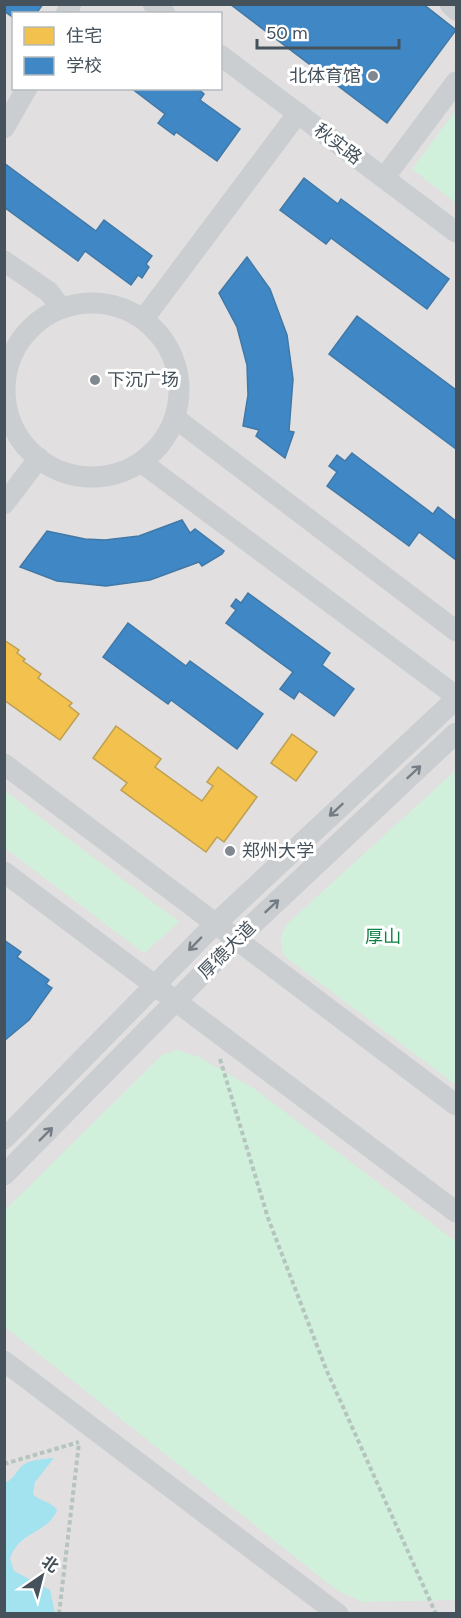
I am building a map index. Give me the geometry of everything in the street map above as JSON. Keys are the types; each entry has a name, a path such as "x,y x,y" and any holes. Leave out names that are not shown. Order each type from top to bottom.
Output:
{"lane":[{"path":"450,4 456,10"},
{"name":"秋实路","path":"222,56 456,232"},
{"path":"384,178 456,82"},
{"path":"4,128 26,90"},
{"path":"145,317 298,113"},
{"path":"4,261 49,292 61,308"},
{"path":"86,303 102,304 145,317 168,348 175,362 181,392 175,418 167,436 141,462 119,473 87,477 56,470 39,458 19,437 12,423 7,407 5,379 12,368 11,359 28,331 40,320 61,308 86,303"},
{"path":"175,418 456,631"},
{"path":"4,504 39,458"},
{"path":"141,462 456,698"},
{"name":"厚德大道","path":"4,1139 216,924 456,698"},
{"name":"厚德大道","path":"4,1175 237,939 456,733"},
{"path":"4,765 456,1105"},
{"path":"4,872 456,1212"},
{"path":"4,1360 338,1614"}],"path":[{"path":"211,1028 268,1218 326,1369 436,1614"},
{"path":"4,1464 103,1435"},
{"path":"59,1614 79,1442"}],"shaded area":[{"name":"郑州大学","path":"5,5 456,5 456,1613 5,1613"}],"green space":[{"path":"456,110 456,203 412,169"},
{"name":"厚山","path":"456,770 456,1085 284,956 281,943 287,924"},
{"path":"4,791 179,922 144,953 5,848"},
{"path":"177,1050 199,1057 256,1090 456,1242 456,1600 363,1602 338,1591 5,1327 5,1210 162,1055"}],"water":[{"path":"54,1458 35,1482 33,1494 57,1510 47,1524 20,1542 10,1559 14,1571 50,1590 55,1613 5,1613 5,1483 26,1463"}],"building: 住宅":[{"path":"4,640 19,650 17,653 25,659 23,661 41,674 38,678 72,703 69,706 79,714 60,740 4,700"},
{"path":"116,726 161,759 155,767 202,801 213,786 207,782 218,767 257,797 224,842 217,837 206,852 121,790 127,783 93,758"},
{"path":"292,734 317,752 296,781 271,763"}],"building: 学校":[{"path":"4,4 43,4 37,12 12,12 12,17 4,11"},
{"name":"北体育馆","path":"230,4 423,4 456,30 387,123"},
{"path":"134,90 199,90 204,94 200,100 240,129 217,161 176,132 174,135 158,123 165,114"},
{"path":"4,163 96,231 104,220 152,256 146,264 149,267 142,278 138,275 131,285 85,251 78,261 4,207"},
{"path":"304,178 338,204 341,199 449,279 427,309 331,238 326,244 280,210"},
{"path":"247,257 270,289 287,335 293,379 289,431 294,432 285,458 256,436 259,430 243,426 248,395 247,365 237,327 219,293"},
{"path":"357,316 456,390 456,449 329,354"},
{"path":"352,453 433,514 438,507 456,521 456,560 419,532 409,546 327,486 337,472 329,466 337,455 345,461"},
{"path":"182,520 190,533 195,529 224,551 222,554 202,566 199,562 150,580 106,586 57,581 20,567 47,531 85,539 105,540 139,536"},
{"path":"248,593 330,653 322,665 354,689 334,716 299,691 294,699 280,689 293,672 226,623 236,610 231,606 236,599 241,603"},
{"path":"128,623 186,666 190,661 263,714 237,749 171,700 168,704 103,657"},
{"path":"4,940 21,952 17,957 49,980 46,984 52,988 29,1020 4,1041"}],"place":[{"name":"北体育馆","path":"373,76"},
{"name":"下沉广场","path":"95,380"},
{"name":"郑州大学","path":"230,851"}]}
